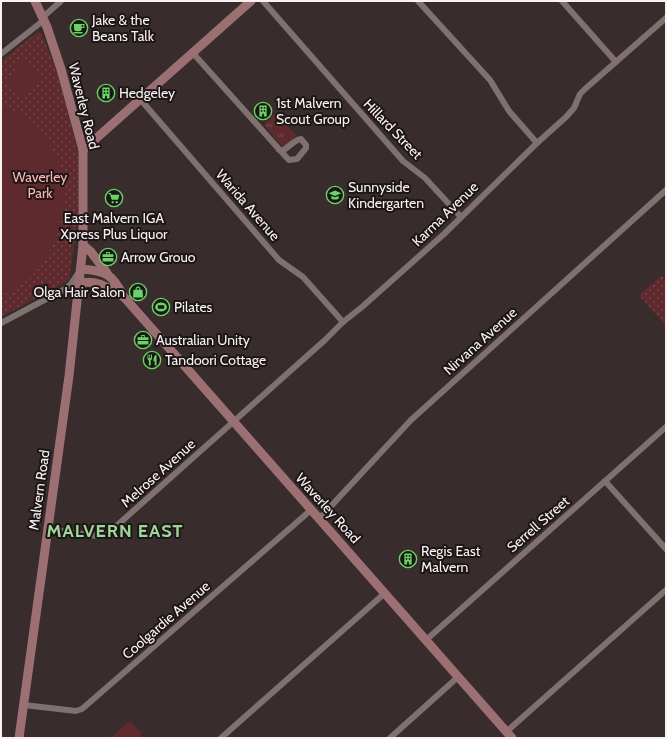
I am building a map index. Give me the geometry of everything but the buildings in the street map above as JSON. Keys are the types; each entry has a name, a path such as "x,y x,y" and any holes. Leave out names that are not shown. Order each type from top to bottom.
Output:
{"main road":[{"name":"Waverley Road","path":"35,1 44,18 61,69 83,150 83,246 91,252 115,281 124,297 509,735"},
{"path":"83,150 251,1"},
{"name":"Malvern Road","path":"20,738 45,555 47,529 69,376 75,284 81,269 83,246"},
{"path":"81,269 107,273"},
{"name":"Waverley Road","path":"75,284 93,282 102,284 124,297"}],"street":[{"path":"1,54 44,18 61,1"},
{"name":"Hillard Street","path":"263,1 403,161 425,178 460,217"},
{"path":"418,1 490,80 509,111 538,143"},
{"path":"562,1 616,62"},
{"name":"Karma Avenue","path":"234,422 343,322 444,234 566,117 574,108 580,94 666,18"},
{"path":"192,52 279,150"},
{"name":"Warida Avenue","path":"140,99 279,260 303,277 343,322"},
{"name":"Nirvana Avenue","path":"319,519 411,420 666,190"},
{"path":"1,323 75,284"},
{"name":"Melrose Avenue","path":"47,529 92,536 103,536 107,534 234,422"},
{"name":"Serrell Street","path":"426,640 666,427"},
{"path":"605,481 666,549"},
{"name":"Coolgardie Avenue","path":"24,705 76,711 82,709 311,510"},
{"path":"509,735 666,590"},
{"path":"221,738 385,593"},
{"path":"390,738 458,677"}],"green space":[{"name":"Waverley Park","path":"38,32 41,33 57,71 78,152 78,218 69,280 1,317 1,61"},
{"path":"22,60 41,75 23,98 5,83"},
{"path":"1,108 26,116 42,131 61,168 65,192 59,229 52,247 43,263 31,277 17,288 1,295"},
{"path":"276,113 297,136 283,147 264,125"},
{"path":"661,276 666,280 666,326 639,295"},
{"path":"130,721 142,734 137,738 110,738"}],"place":[{"name":"Jake & the Beans Talk","path":"79,28"},
{"name":"Hedgeley","path":"106,93"},
{"name":"1st Malvern Scout Group","path":"263,111"},
{"name":"Sunnyside Kindergarten","path":"335,195"},
{"name":"East Malvern IGA Xpress Plus Liquor","path":"114,198"},
{"name":"Arrow Grouo","path":"108,257"},
{"name":"Olga Hair Salon","path":"138,292"},
{"name":"Pilates","path":"161,307"},
{"name":"Australian Unity","path":"143,340"},
{"name":"Tandoori Cottage","path":"152,360"},
{"name":"Regis East Malvern","path":"408,559"}],"district":[{"name":"MALVERN EAST","path":"115,531"}]}
